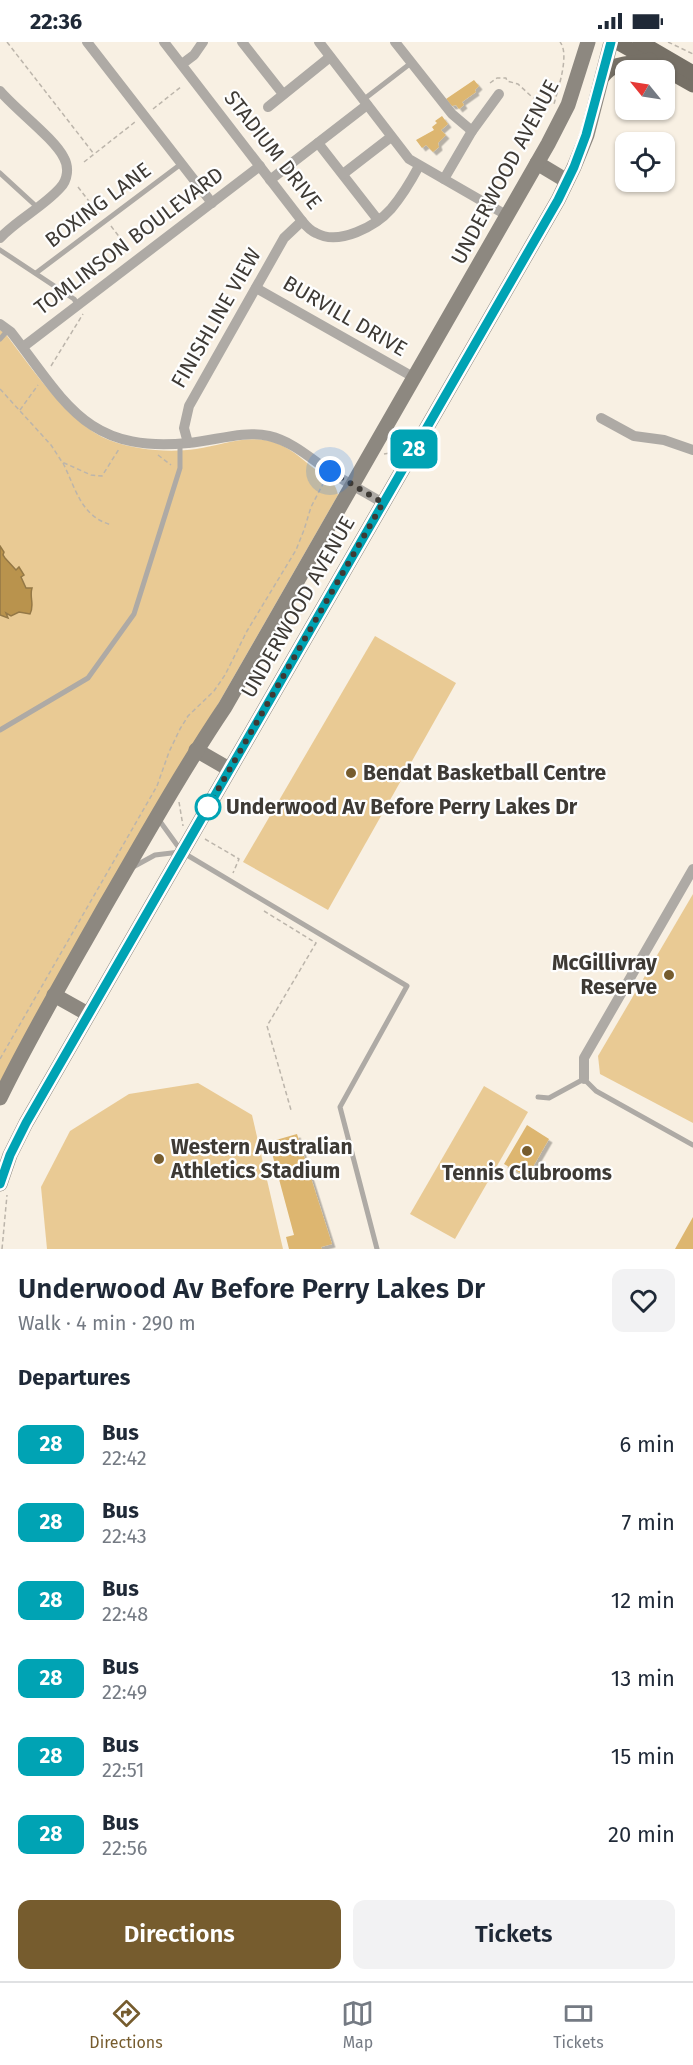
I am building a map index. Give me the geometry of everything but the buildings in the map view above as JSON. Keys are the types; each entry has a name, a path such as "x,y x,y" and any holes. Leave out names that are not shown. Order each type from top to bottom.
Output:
{"main road":[{"name":"UNDERWOOD AVENUE","path":"0,1098 54,995 156,817 225,707 508,216 568,105 588,42"},
{"name":"UNDERWOOD AVENUE","path":"0,1184 18,1138 88,1014 567,181 584,143 611,42"},
{"path":"617,42 650,60"},
{"path":"640,42 693,73"},
{"path":"603,76 615,66"},
{"path":"675,75 693,85"},
{"path":"537,163 567,181"},
{"path":"196,750 229,769"},
{"path":"54,995 88,1014"}],"street":[{"path":"87,42 212,203"},
{"name":"STADIUM DRIVE","path":"164,42 302,221 315,233 329,237 355,232 378,220 390,210 419,166"},
{"path":"182,64 194,55 203,42"},
{"path":"242,42 283,94"},
{"path":"319,42 409,159 508,216"},
{"path":"395,42 452,114 472,130"},
{"path":"268,107 330,57"},
{"path":"0,91 10,104 58,148 66,162 67,174 61,187 0,238"},
{"path":"444,179 472,130 499,94"},
{"path":"270,180 365,103"},
{"path":"344,174 391,137"},
{"path":"318,142 378,220"},
{"name":"TOMLINSON BOULEVARD","path":"23,347 83,305 260,166"},
{"name":"FINISHLINE VIEW","path":"184,443 184,428 189,406 284,238 302,221"},
{"name":"BURVILL DRIVE","path":"256,288 415,378"},
{"path":"4,327 23,347 65,403 99,430 124,440 152,444 184,443 237,435 267,435 294,445 330,471 383,503"},
{"path":"601,418 634,436 664,440 693,450"},
{"path":"584,1079 584,1058 693,869"}],"lane":[{"path":"365,103 411,63"},
{"name":"BOXING LANE","path":"36,273 181,164"},
{"path":"0,173 37,207"},
{"path":"0,249 83,305"},
{"path":"0,339 4,327"},
{"path":"0,730 88,678 134,614 180,468 184,443"},
{"path":"156,817 182,852 407,986 340,1107 377,1249"},
{"path":"124,874 141,861 155,855 182,852"},
{"path":"538,1097 549,1098 584,1079 596,1091 693,1145"}],"path":[{"path":"8,42 94,154"},
{"path":"490,83 497,78 506,78 507,81 518,84 534,98 554,104 564,59 563,46 560,42"},
{"path":"668,42 693,54"},
{"path":"147,113 182,86"},
{"path":"84,162 140,118"},
{"path":"20,411 44,376 83,305"},
{"path":"0,389 51,445 80,496 82,506 91,516 112,525"},
{"path":"62,462 90,475 102,476 124,440"},
{"path":"152,444 153,449 165,462 180,468"},
{"path":"369,457 414,448"},
{"path":"0,1059 157,786 180,729 188,716 214,692 252,621 296,550 310,507 330,471"},
{"path":"174,798 181,806 182,823 189,830"},
{"path":"201,837 239,859 229,879"},
{"path":"266,911 316,943 267,1026 291,1110"},
{"path":"0,1212 5,1213"}],"shaded area":[{"path":"0,330 5,333 66,408 80,422 109,440 152,450 175,451 249,439 270,441 290,450 326,477 335,486 338,495 0,1084"},
{"path":"0,546 5,558 16,570 19,567 24,575 21,577 26,588 32,588 30,614 19,612 11,616 6,613 8,618 0,615"},
{"name":"Bendat Basketball Centre","path":"375,636 456,683 328,910 243,862"},
{"name":"McGillivray Reserve","path":"693,894 693,1123 600,1074 598,1056"},
{"name":"Western Australian Athletics Stadium","path":"198,1083 252,1115 283,1249 47,1249 41,1187 70,1131 129,1094"},
{"path":"484,1086 528,1112 455,1239 410,1214"}],"bus line":[{"name":"28","path":"0,1184 10,1155 26,1123 558,200 586,135 611,42"}],"place":[{"name":"Bendat Basketball Centre","path":"351,773"},
{"name":"Underwood Av Before Perry Lakes Dr","path":"208,807"},
{"name":"McGillivray Reserve","path":"669,975"},
{"name":"Tennis Clubrooms","path":"527,1151"},
{"name":"Western Australian Athletics Stadium","path":"159,1159"}],"route":[{"path":"208,807 383,503 330,471"}]}
